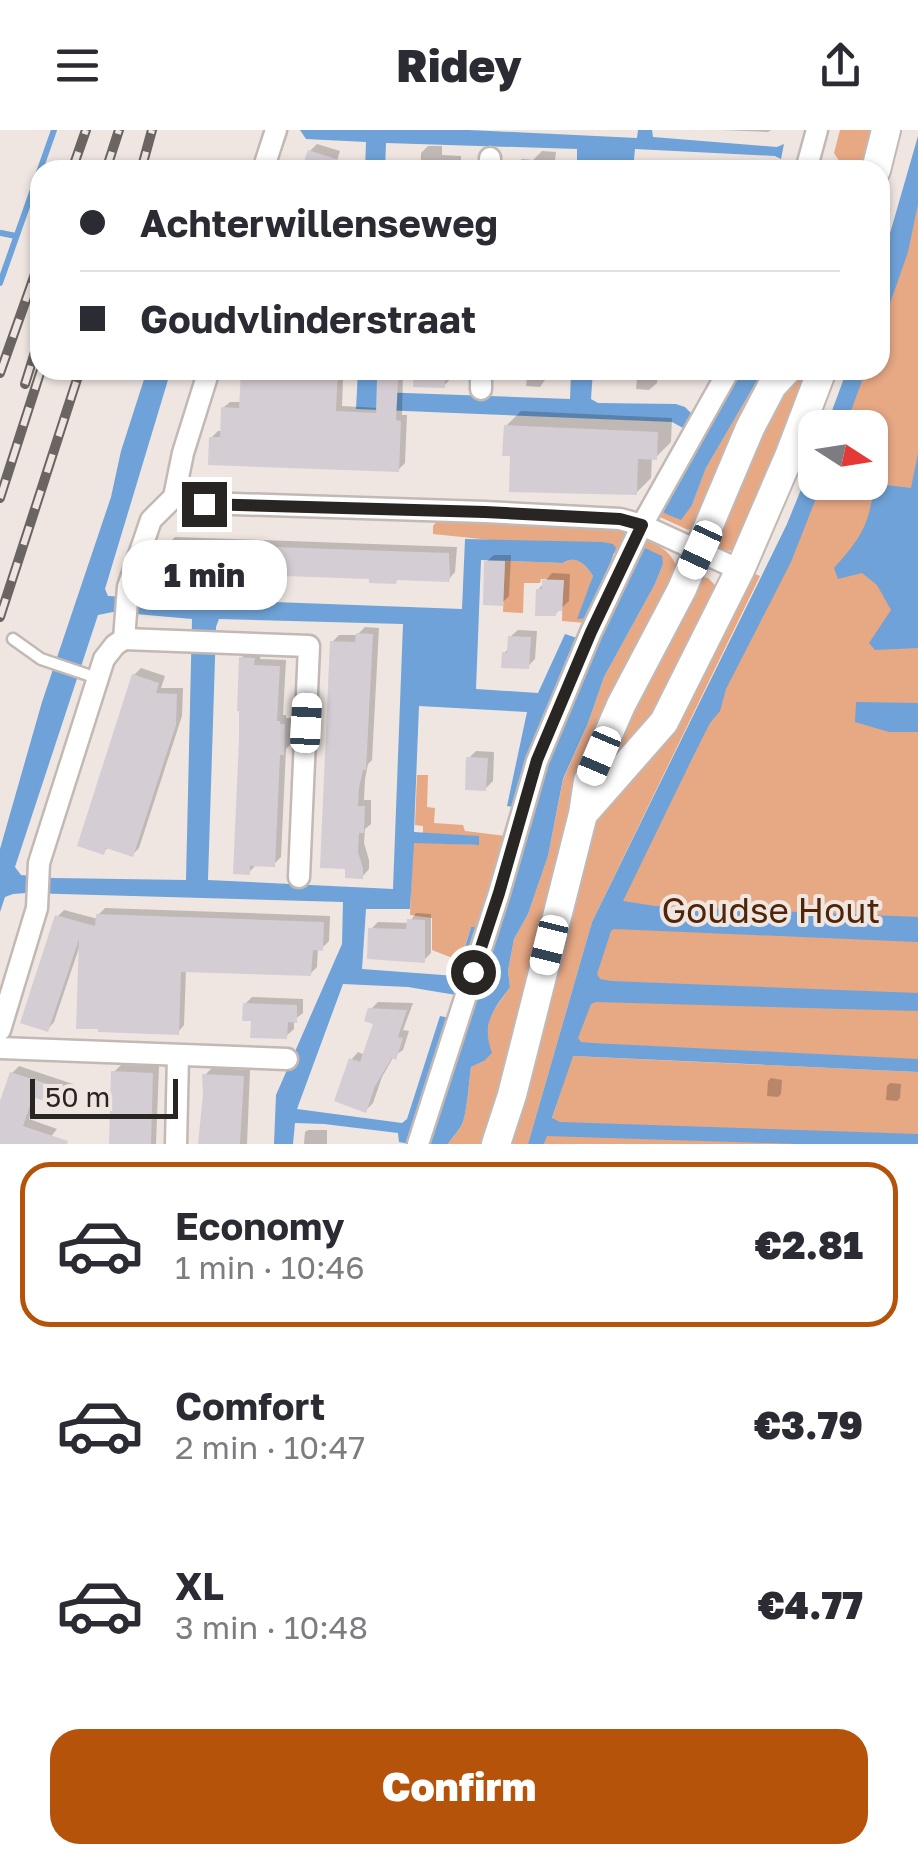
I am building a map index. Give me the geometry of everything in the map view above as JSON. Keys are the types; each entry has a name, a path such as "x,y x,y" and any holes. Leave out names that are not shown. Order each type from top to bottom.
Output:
{"main road":[{"path":"878,160 886,130"},
{"path":"496,1144 512,1095 588,782 621,705 700,550 750,428 778,380"},
{"path":"583,814 664,722 740,570 818,380"}],"street":[{"path":"266,160 276,130"},
{"path":"809,160 817,130"},
{"path":"0,1030 37,908 39,863 90,676 125,629 128,594 151,520 174,496 206,380"},
{"path":"418,1144 499,893 537,760 642,525 723,380"},
{"path":"174,496 204,504 620,519 642,525 740,570"},
{"path":"125,629 309,646 299,877"},
{"path":"0,1048 287,1059"},
{"path":"176,1144 178,1056"}],"lane":[{"path":"14,638 41,659 90,676"}],"green space":[{"path":"840,130 873,130 866,160 838,160 834,153"},
{"name":"Goudse Hout","path":"918,153 918,1066 565,1049 644,828 806,500 888,500 888,410 840,410 850,380 890,380 890,246"},
{"path":"757,380 773,380 699,524 688,530 660,517 660,510 691,448 697,450 662,507 692,505 706,468"},
{"path":"787,380 812,380 735,550 723,550 714,541 758,425"},
{"path":"438,520 614,527 629,536 586,623 562,621 563,580 524,583 523,613 503,612 505,561 576,560 593,576 590,587 616,553 433,534"},
{"path":"648,541 668,553 679,574 661,608 484,1144 448,1144 464,1120 471,1067 484,1061 490,1016 510,987 508,971 514,939 528,914 548,856 563,780 604,677 663,564 638,555 641,542"},
{"path":"745,570 760,576 592,922 528,1144 506,1144 593,819"},
{"path":"699,577 708,578 715,585 715,592 659,713 604,769"},
{"path":"417,775 428,775 427,807 435,808 434,823 463,825 465,831 506,836 482,926 471,927 460,961 432,950 432,918 410,915 413,842 478,845 479,837 423,833 423,826 415,825"},
{"path":"572,1056 918,1072 918,1144 544,1144"}],"water":[{"path":"300,130 469,130 637,138 638,130 652,130 653,137 777,147 784,144 781,159 635,149 634,160 577,160 577,149 386,143 385,160 365,160 366,142 306,139"},
{"path":"918,136 918,204 908,252 890,303 890,233"},
{"path":"144,380 168,380 105,589 108,596 462,609 465,539 602,542 616,548 588,618 577,619 593,576 580,562 481,560 476,689 538,693 565,634 577,638 533,744 513,807 507,806 527,712 419,706 414,832 479,836 479,845 414,843 410,909 366,909 362,969 456,976 471,927 482,926 463,987 456,995 408,987 343,984 297,1109 402,1123 407,1119 440,1016 449,1018 410,1144 399,1142 398,1133 295,1123 293,1144 274,1144 276,1095 342,944 343,902 26,893 5,897 0,912 0,849 42,702 111,497","holes":["113,612 192,619 186,880 21,875 15,867 98,615","219,619 403,624 393,889 208,880"]},
{"path":"357,380 377,380 377,392 570,399 571,380 592,380 591,399 598,403 676,404 692,414 685,429 672,422 356,409"},
{"path":"736,380 757,380 681,520 664,513 662,507"},
{"path":"843,380 862,380 851,410 832,410"},
{"path":"918,453 918,648 875,650 869,643 891,610 877,585 862,573 838,579 834,568 860,534 871,500 888,500 888,485 911,488"},
{"path":"798,497 798,500 815,500 791,562 726,689 720,711 710,723 623,901 655,906 918,917 918,942 614,929 597,974 600,979 611,981 918,993 918,1011 596,1002 591,1004 578,1038 592,1043 918,1059 918,1072 573,1056 552,1118 560,1122 918,1134 918,1144 547,1136 544,1144 528,1144 592,922"},
{"path":"645,548 662,556 663,564 604,677 563,779 548,856 528,914 514,939 508,971 510,987 488,1025 492,1053 471,1067 464,1120 459,1129 448,1144 430,1144 545,761 582,668"},
{"path":"856,702 918,703 918,732 889,732 855,722"}],"building":[{"path":"308,150 339,160 304,160"},
{"path":"240,380 338,380 336,411 376,413 377,380 398,380 399,472 208,465 209,437 220,437 221,407 239,408"},
{"path":"413,380 445,380 445,388 413,387"},
{"path":"504,425 658,432 657,460 638,459 637,495 509,492 510,456 502,456"},
{"path":"165,543 449,553 450,578 449,582 397,580 396,584 369,583 369,579 165,572"},
{"path":"484,561 505,561 503,606 483,605"},
{"path":"542,580 564,580 562,611 557,611 556,616 535,616 536,589 542,589"},
{"path":"356,633 373,634 366,770 358,806 365,806 364,833 359,833 358,852 363,879 345,878 345,869 320,868 330,641 355,642"},
{"path":"508,636 531,637 529,669 501,668"},
{"path":"239,657 255,658 254,665 280,666 277,721 285,724 275,867 250,866 250,875 233,874"},
{"path":"132,674 159,683 156,693 177,694 176,725 133,857 106,848 104,855 77,846"},
{"path":"466,757 488,758 486,791 465,790"},
{"path":"96,914 324,922 323,951 313,950 311,976 181,972 179,1035 98,1032 76,1029 79,939 48,1032 20,1023 55,915 95,926"},
{"path":"407,919 425,920 425,963 367,959 368,928 406,929"},
{"path":"243,1003 297,1005 297,1023 288,1022 287,1039 250,1038 251,1021 242,1021"},
{"path":"368,1008 407,1010 396,1060 392,1058 375,1086 366,1113 334,1101 349,1058 360,1062 373,1024 364,1021"},
{"path":"111,1071 153,1073 151,1144 109,1144"},
{"path":"10,1072 67,1090 66,1109 33,1097 23,1126 68,1141 67,1144 0,1144 0,1101"},
{"path":"202,1074 244,1076 240,1144 198,1144"}],"waterway":[{"path":"43,160 54,130"},
{"path":"0,283 30,198"},
{"path":"1,233 16,236"}],"railway":[{"path":"76,160 86,130"},
{"path":"109,160 119,130"},
{"path":"144,160 152,130"},
{"path":"0,373 30,288"},
{"path":"25,384 30,368"},
{"path":"0,498 38,380"},
{"path":"0,617 77,380"}],"route":[{"path":"204,504 485,512 620,519 642,525 537,760 473,972"}]}
